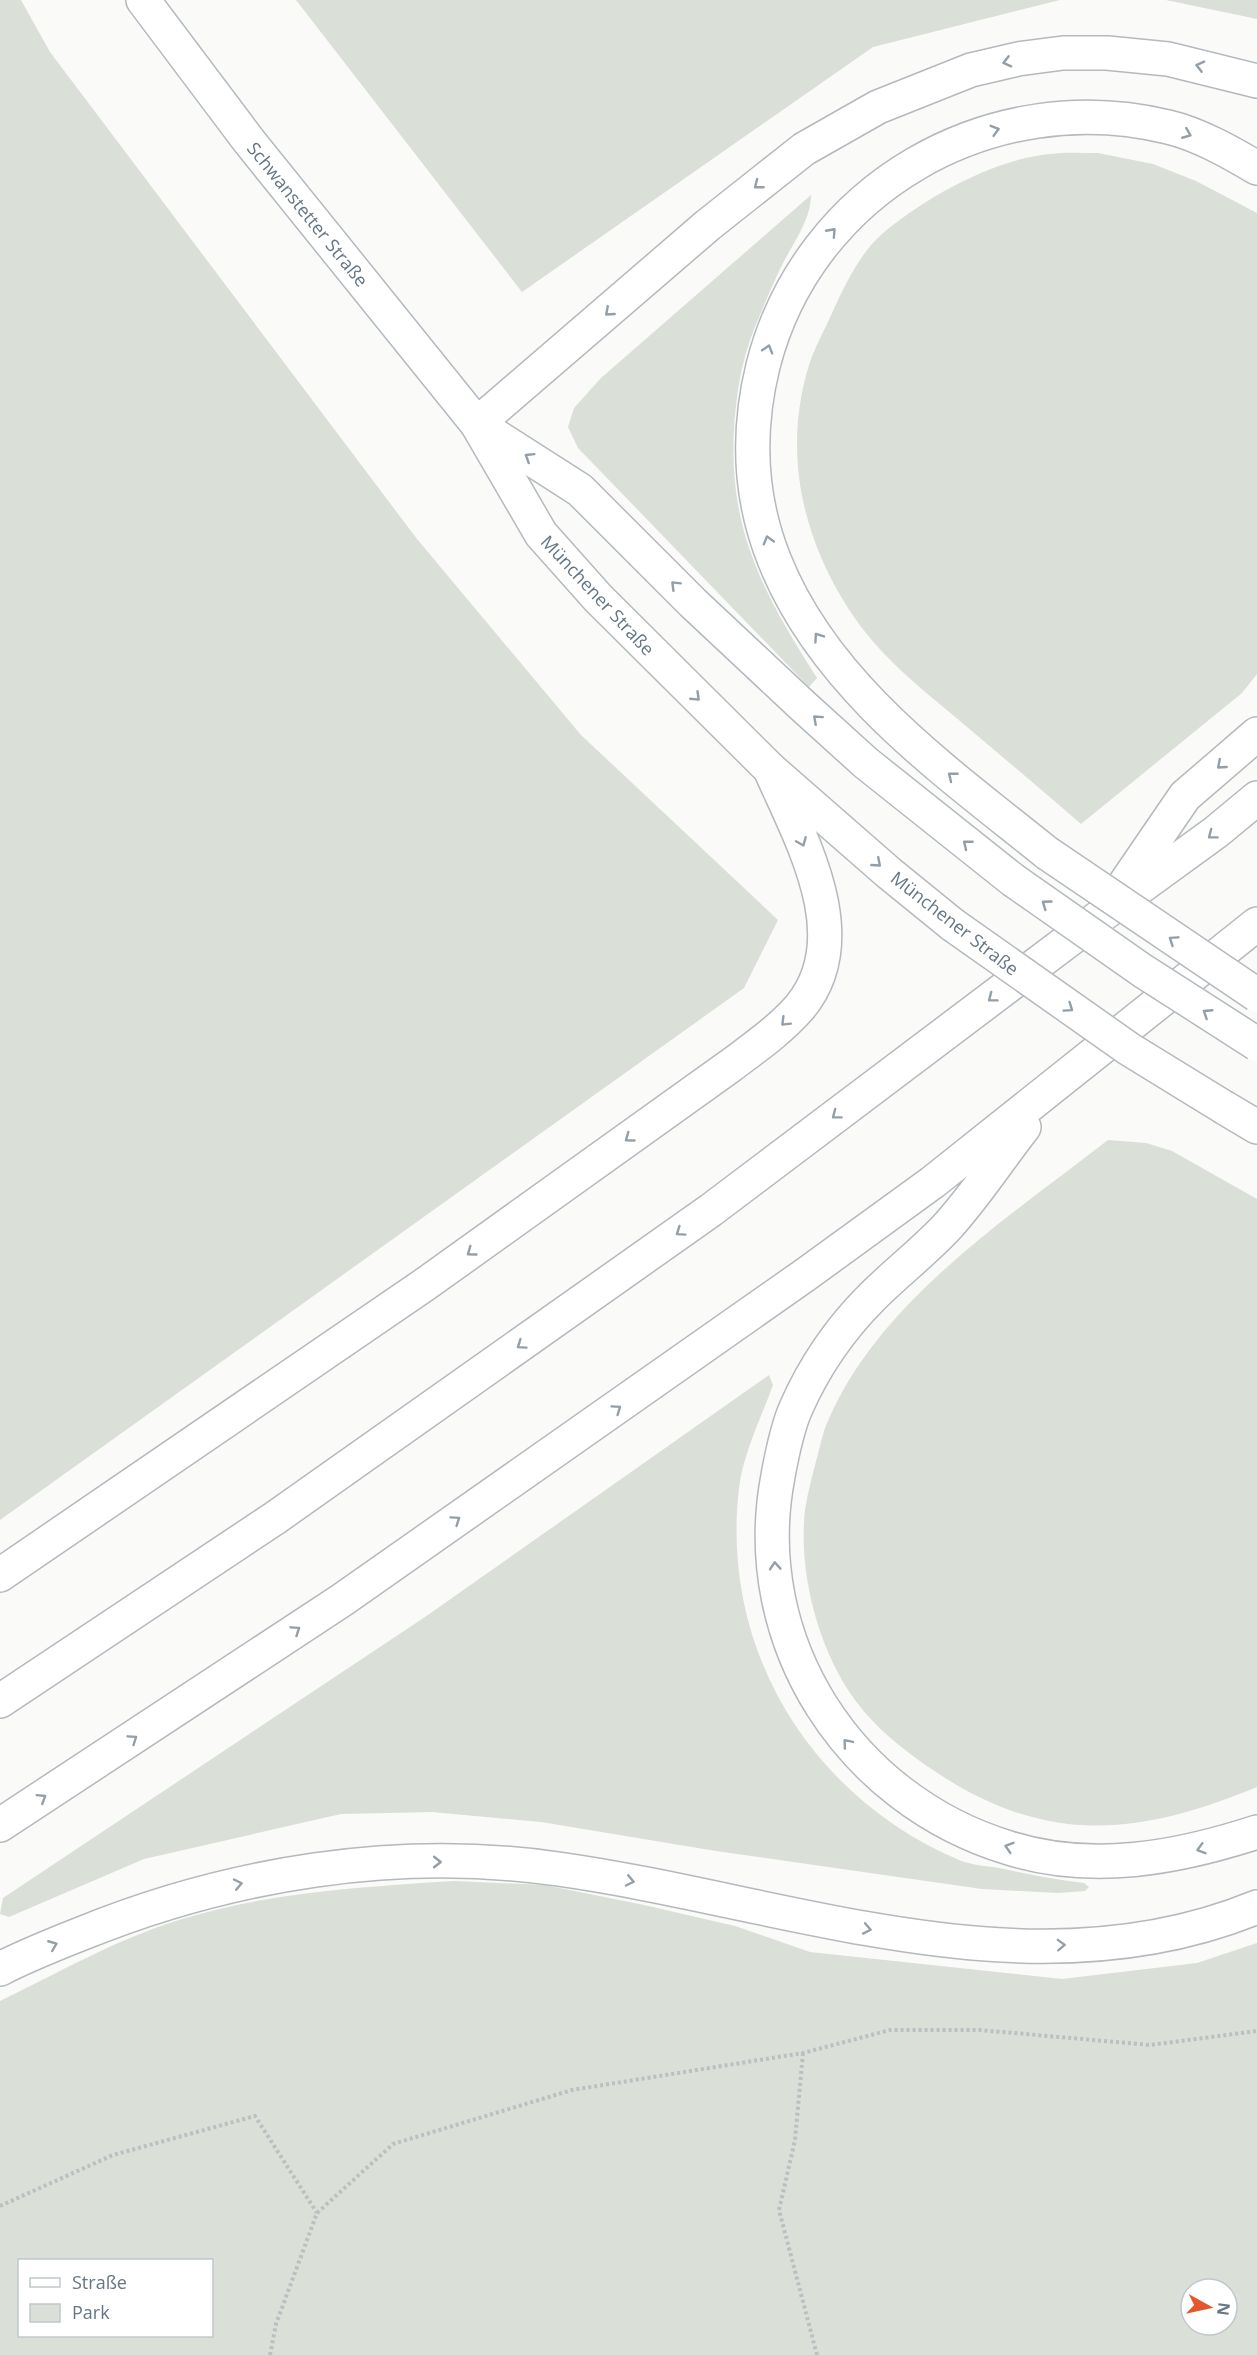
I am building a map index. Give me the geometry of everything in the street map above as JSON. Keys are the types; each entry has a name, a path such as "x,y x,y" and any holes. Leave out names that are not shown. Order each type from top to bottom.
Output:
{"main road":[{"name":"Schwanstetter Straße","path":"143,0 249,141 477,424"},
{"path":"1257,81 1168,59 1107,53 1063,53 1018,59 971,70 878,107 804,149 708,225 477,424 580,490 693,603 866,763 1012,880 1143,971 1257,1044"},
{"path":"1257,168 1211,144 1171,128 1133,120 1056,117 1016,124 975,136 910,166 852,211 821,244 798,279 769,346 758,390 752,433 752,478 773,558 790,594 838,665 903,734 1047,853 1257,995"},
{"name":"Münchener Straße","path":"477,424 540,534 614,614 770,769 889,873 953,925 1081,1016 1257,1127"},
{"path":"1106,912 1185,796 1257,734"},
{"path":"0,1575 424,1285 730,1066 778,1029 802,1005 818,974 825,944 824,916 819,886 770,769"},
{"path":"0,1701 275,1518 711,1210 1106,912 1216,832 1257,798"},
{"path":"0,1825 342,1599 611,1413 933,1182 1257,924"},
{"path":"1055,1087 945,1229 851,1319 831,1345 810,1381 795,1410 773,1501 777,1594 791,1645 807,1680 844,1740 898,1792 926,1812 964,1831 1011,1849 1068,1860 1128,1861 1183,1854 1257,1832"},
{"path":"0,1970 21,1958 124,1916 226,1887 342,1866 378,1863 437,1861 554,1868 922,1939 1001,1946 1077,1944 1149,1937 1184,1930 1257,1907"}],"path":[{"path":"270,2355 276,2324 317,2213 393,2144 572,2090 803,2053 890,2030 980,2030 1150,2045 1257,2031"},
{"path":"803,2053 795,2140 779,2210 817,2355"},
{"path":"0,2206 113,2155 255,2116 317,2213"}],"green space":[{"path":"0,0 21,0 50,52 417,539 581,735 778,920 744,988 0,1520"},
{"path":"296,0 1060,0 873,47 522,292"},
{"path":"1166,0 1257,0 1257,19"},
{"path":"1062,153 1098,153 1153,164 1196,181 1257,213 1257,674 1242,693 1081,824 914,682 860,625 831,579 818,550 801,488 797,456 802,391 811,359 854,270 874,242 918,207 983,172 1028,157"},
{"path":"811,195 804,224 784,260 746,352 736,403 733,454 736,490 751,554 779,615 817,678 809,687 578,448 568,427 574,408 601,378"},
{"path":"1108,1140 1146,1143 1172,1151 1257,1199 1257,1787 1188,1812 1141,1822 1117,1825 1068,1824 1015,1812 982,1799 951,1782 892,1740 855,1700 831,1658 814,1609 805,1559 805,1510 826,1425 851,1378 879,1337 950,1265 1029,1200"},
{"path":"769,1375 773,1385 748,1449 741,1475 737,1548 745,1606 761,1660 786,1711 819,1757 860,1798 906,1833 964,1862 1084,1883 1089,1887 1085,1891 1058,1893 982,1889 716,1851 541,1822 432,1812 341,1814 144,1859 9,1917 0,1914 3,1898 425,1617"},
{"path":"454,1881 545,1885 735,1926 810,1952 1062,1979 1197,1963 1257,1943 1257,2355 0,2355 0,2001 88,1957 179,1920 247,1903 315,1892"}]}
